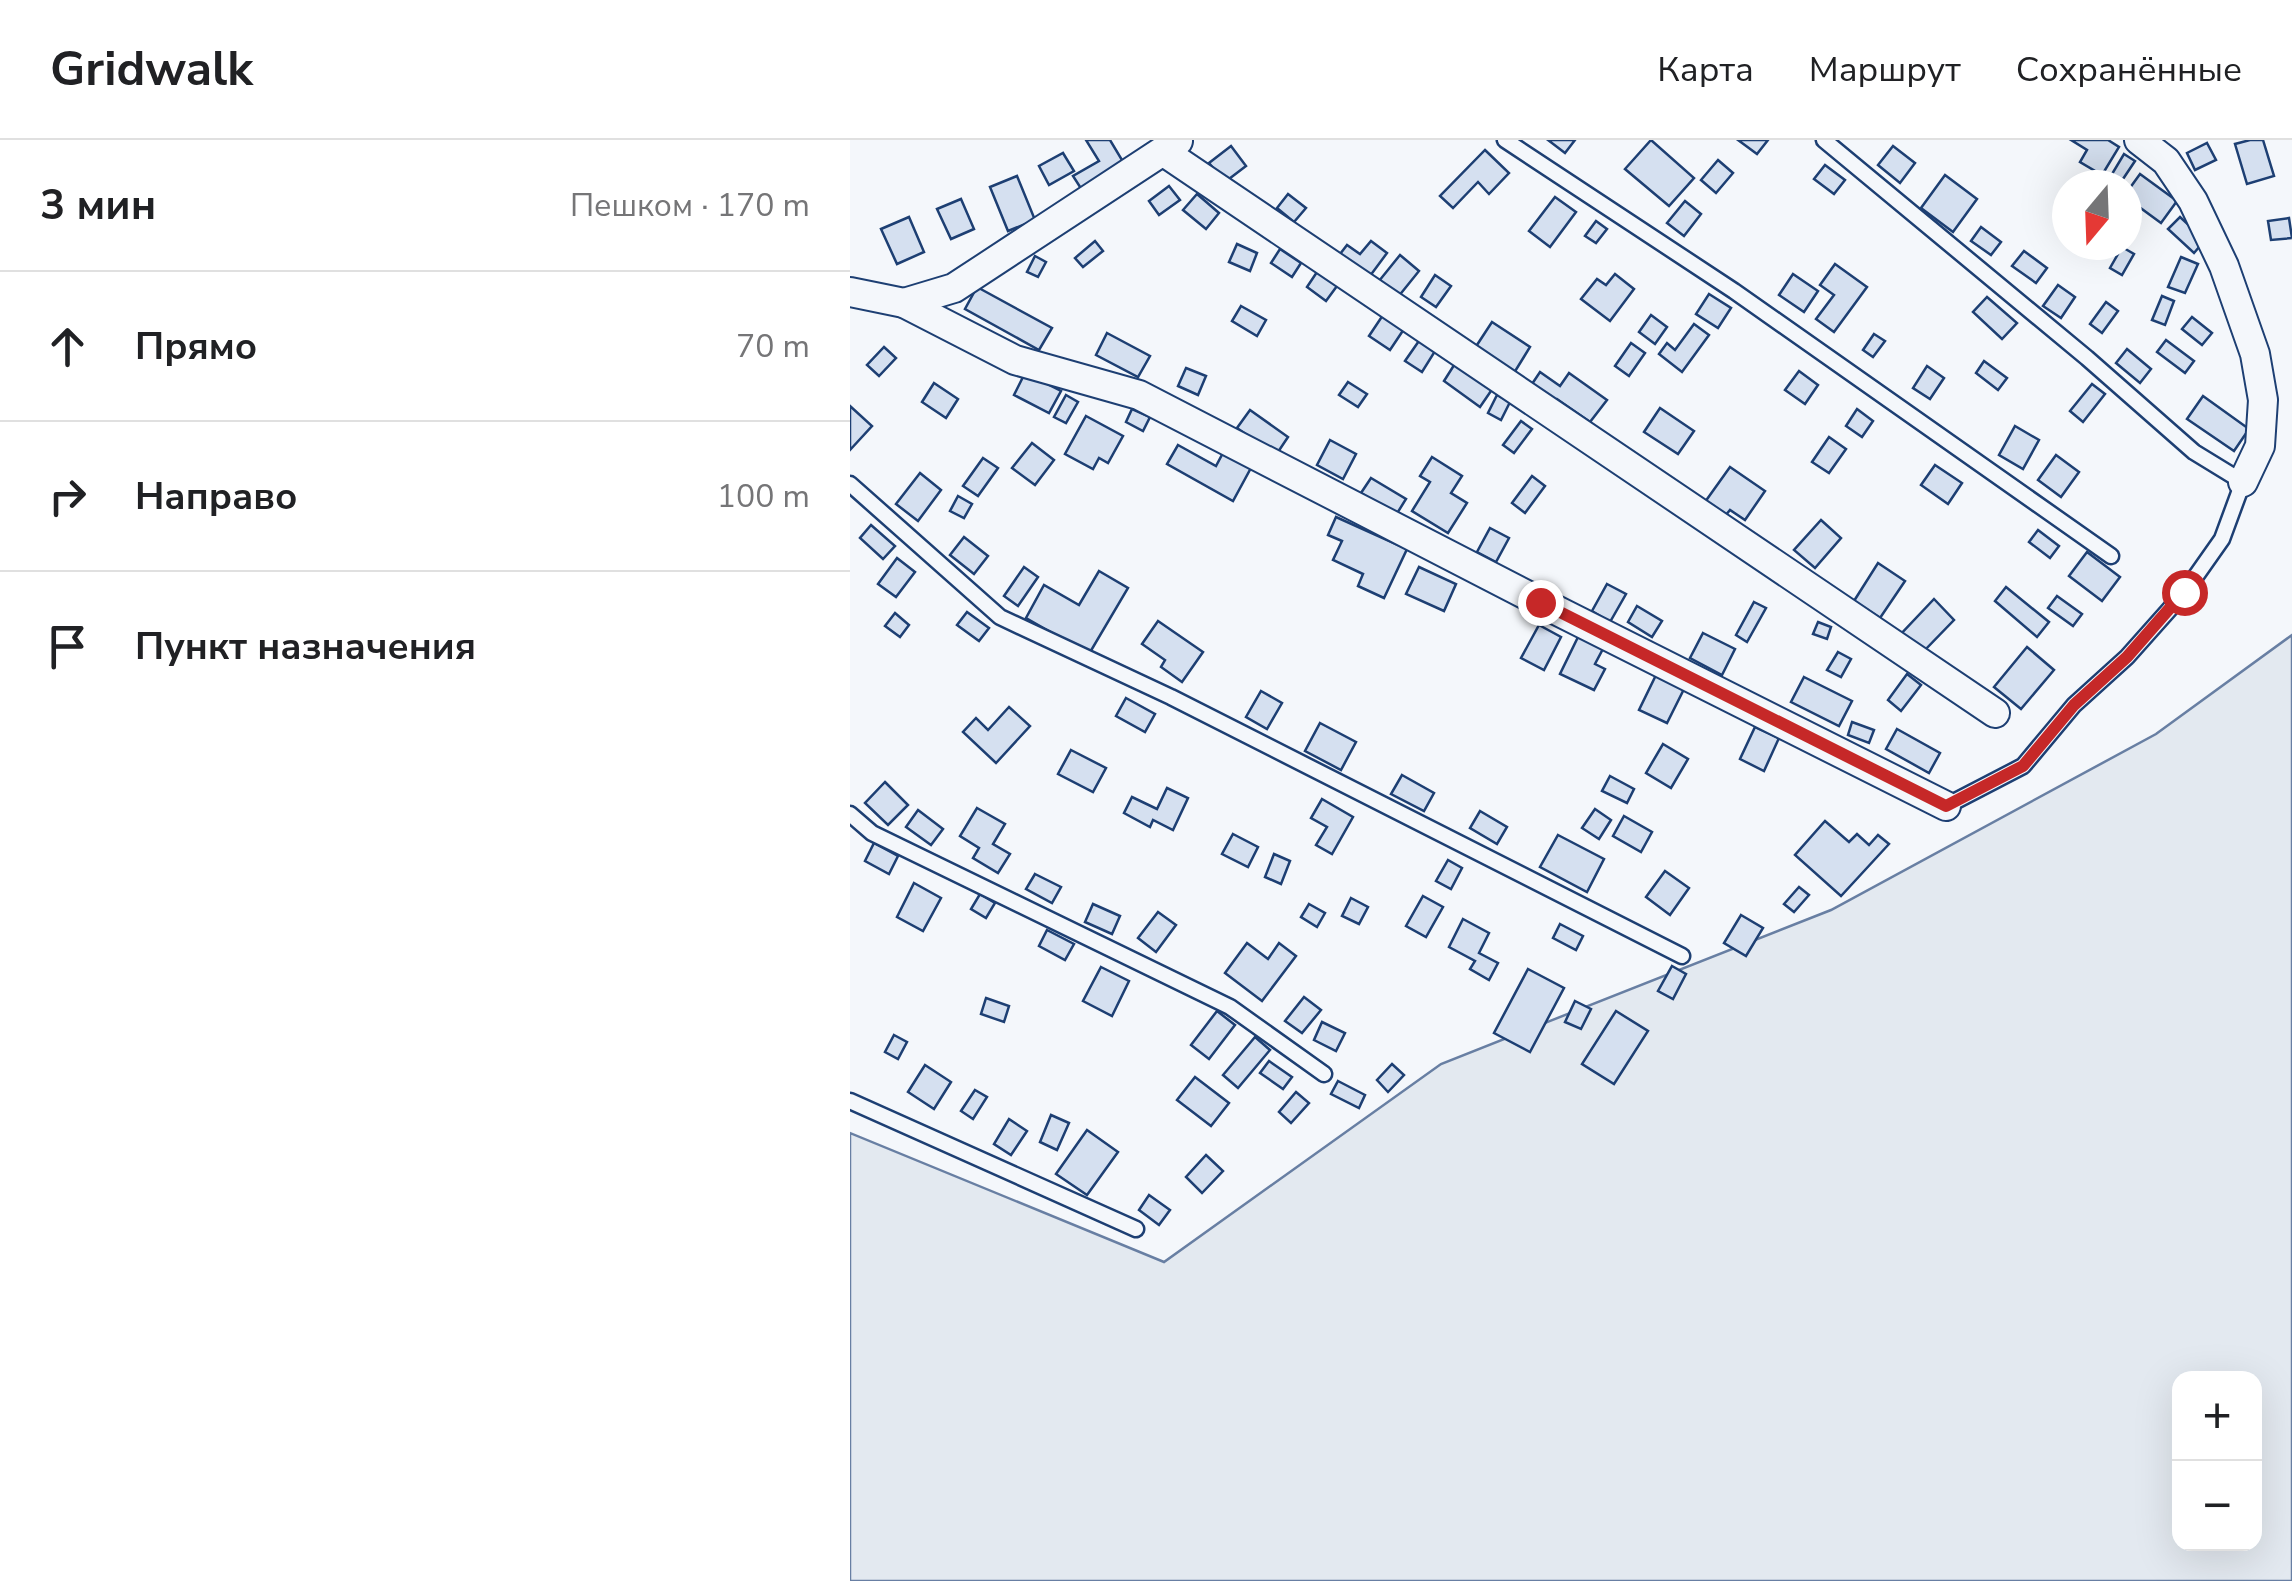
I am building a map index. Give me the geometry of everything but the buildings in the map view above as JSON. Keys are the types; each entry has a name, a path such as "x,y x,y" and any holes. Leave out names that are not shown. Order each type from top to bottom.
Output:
{"street":[{"path":"2147,141 2166,160 2192,201 2224,266 2256,354 2262,400 2260,446 2243,482"},
{"path":"904,302 954,288 1172,146 1995,712"},
{"path":"850,292 904,302 1015,360 1139,395 1946,806"}],"lane":[{"path":"1505,140 1734,291 2111,556"},
{"path":"1824,140 2073,346 2194,452 2243,482 2222,539 2184,592 2127,657 2074,705 2023,766 1946,806"},
{"path":"850,484 1000,617 1171,697 1682,956"},
{"path":"850,814 872,833 1230,1007 1324,1074"},
{"path":"850,1100 1136,1229"}],"shaded area":[{"path":"2292,635 2292,1581 850,1581 850,1133 1164,1262 1441,1064 1831,910 2156,734"}],"route":[{"path":"1540,602 1946,806 2023,766 2074,705 2127,657 2184,592"}]}
